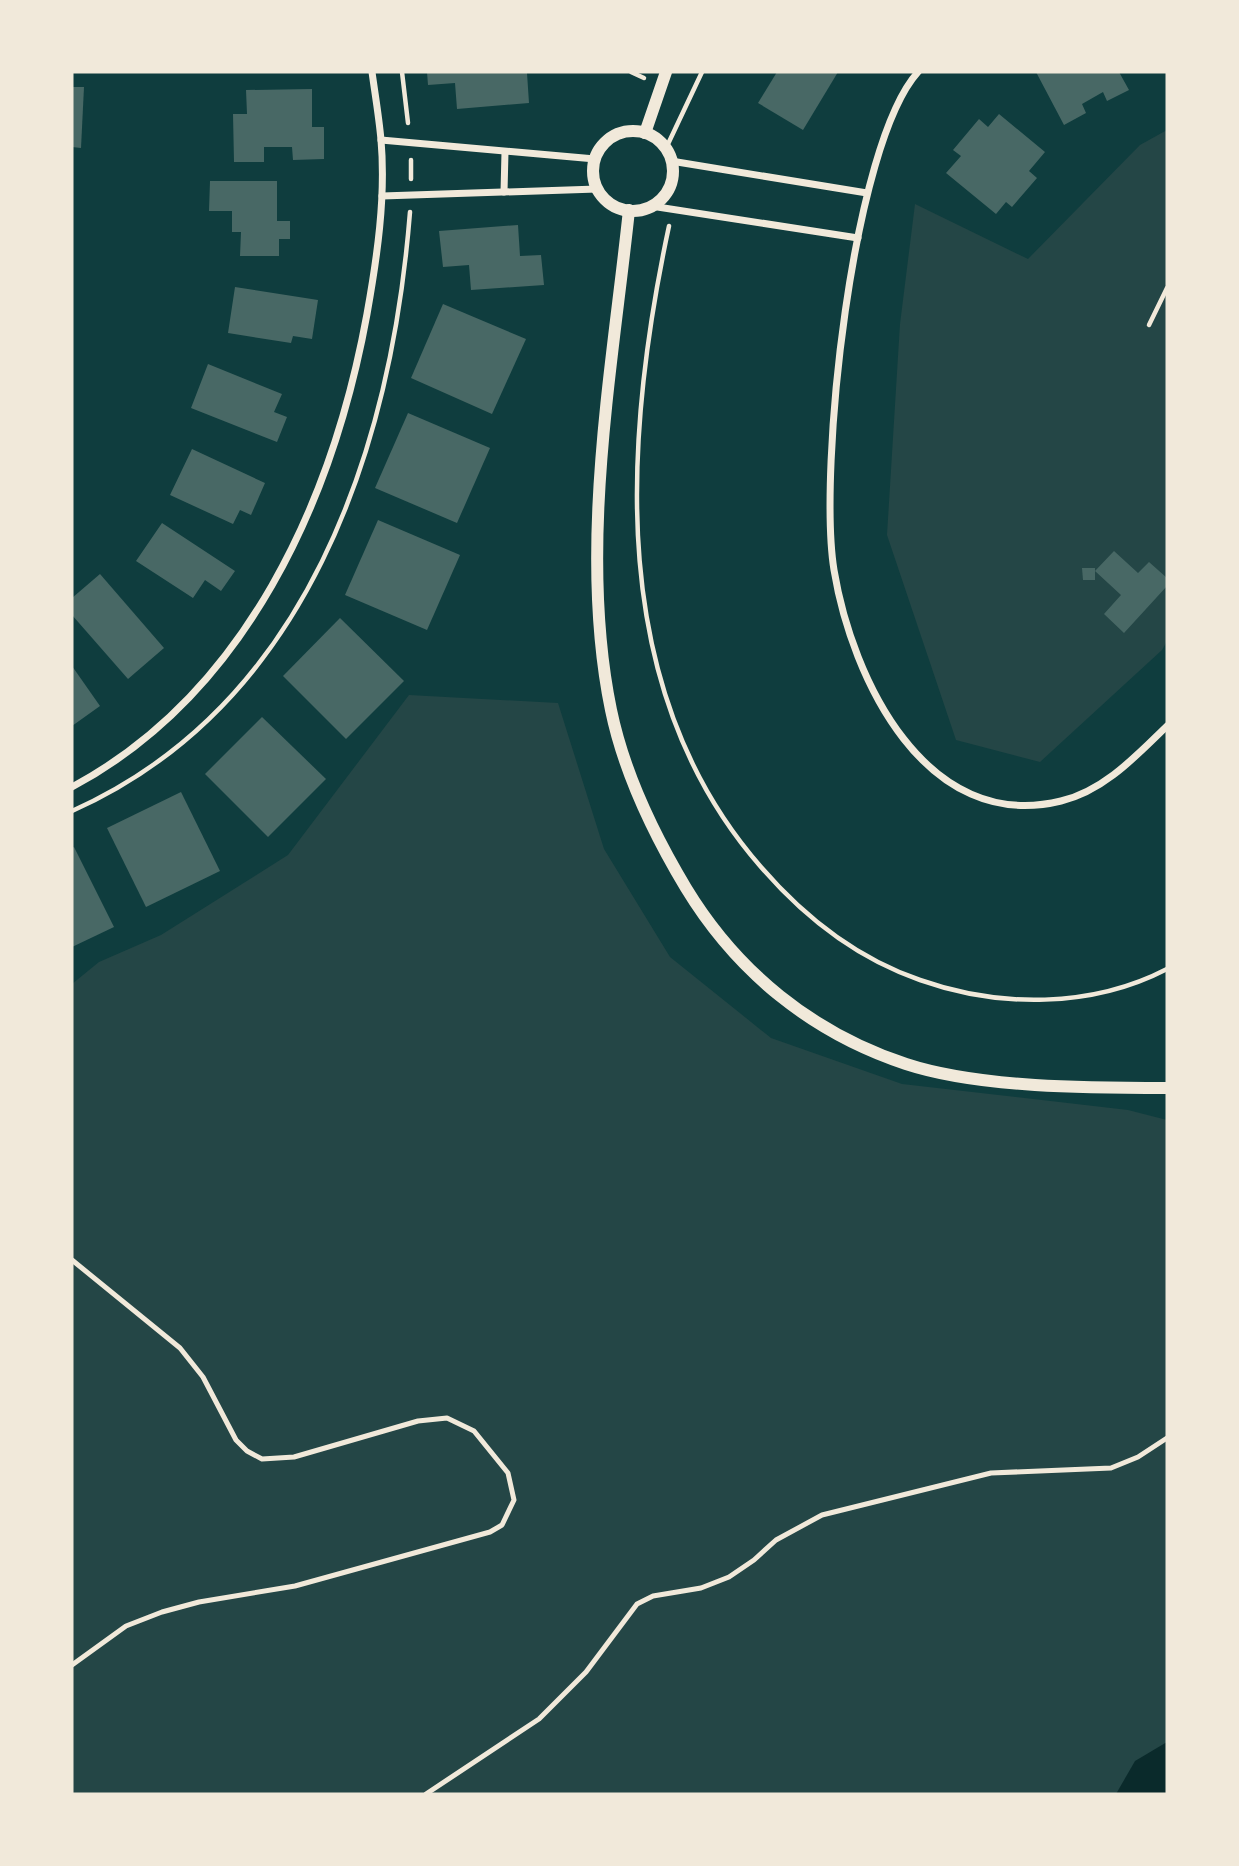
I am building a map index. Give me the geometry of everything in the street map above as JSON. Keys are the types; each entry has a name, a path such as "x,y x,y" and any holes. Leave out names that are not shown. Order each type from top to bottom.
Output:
{"street":[{"path":"72,787 95,775 157,728 208,675 256,615 298,538 332,456 357,370 372,283 382,196 381,141 372,72"},
{"path":"645,133 666,72"},
{"path":"918,72 891,113 867,193 858,238 834,418 829,508 833,558 849,630 873,688 905,741 935,774 974,797 1017,806 1062,801 1103,783 1167,726"},
{"path":"858,238 651,206 629,210 616,207 597,189 593,174 595,159 607,141 617,134 645,133 669,155 867,193"},
{"path":"381,141 595,159"},
{"path":"504,192 505,152"},
{"path":"651,206 662,198 670,187 669,155"},
{"path":"382,196 597,189"},
{"path":"629,210 600,487 601,632 611,710 631,778 666,853 700,911 750,970 797,1012 855,1044 898,1061 994,1080 1087,1088 1167,1088"}],"lane":[{"path":"72,1260 186,1354 203,1377 236,1440 247,1451 262,1459 294,1457 425,1419 447,1418 474,1431 508,1473 514,1500 502,1525 490,1532 295,1586 200,1602 162,1612 126,1626 72,1665"},
{"path":"426,1794 539,1719 586,1672 637,1604 653,1596 701,1588 729,1577 796,1526 822,1515 992,1473 1111,1468 1138,1457 1167,1437"}],"path":[{"path":"669,155 702,72"},
{"path":"673,209 652,304 640,400 636,497 641,593 653,661 661,687 674,726 704,788 742,846 787,898 840,942 893,970 950,990 1011,999 1069,999 1141,983 1167,969"},
{"path":"1149,325 1167,288"}],"shaded area":[{"path":"1167,130 1167,641 1162,650 1040,762 956,740 887,535 900,324 915,204 1028,259 1140,145"},
{"path":"409,695 558,703 604,849 670,957 771,1038 902,1084 1128,1110 1167,1120 1167,1794 72,1794 72,984 99,962 161,935 288,855"},
{"path":"1167,1742 1167,1794 1116,1794 1135,1761"}],"building":[{"path":"427,72 527,73 529,103 457,109 455,83 428,85"},
{"path":"777,72 838,72 803,130 758,103"},
{"path":"1036,72 1119,72 1129,90 1107,101 1103,92 1082,104 1086,113 1064,125"},
{"path":"72,87 84,87 81,148 72,147"},
{"path":"312,89 312,127 324,127 324,159 293,160 292,147 264,147 264,162 234,162 233,114 247,114 246,90"},
{"path":"999,114 1045,152 1029,171 1037,178 1012,207 1006,202 996,214 946,173 961,156 953,150 979,119 988,127"},
{"path":"210,181 277,181 277,221 290,221 290,239 279,239 279,256 240,256 241,232 232,232 232,211 209,211"},
{"path":"518,225 520,256 541,255 544,285 471,290 469,265 443,267 439,231"},
{"path":"235,287 318,300 312,339 293,336 291,343 228,333"},
{"path":"443,304 526,339 492,414 411,378"},
{"path":"208,364 282,394 274,412 287,417 277,442 191,408"},
{"path":"408,413 490,448 457,523 375,488"},
{"path":"192,449 265,483 251,515 240,510 233,524 170,495"},
{"path":"378,520 460,555 427,630 345,595"},
{"path":"162,523 235,571 221,591 205,580 193,598 136,561"},
{"path":"1114,551 1138,573 1149,562 1167,578 1167,586 1124,633 1104,614 1121,595 1095,571"},
{"path":"1082,568 1095,568 1095,580 1083,580"},
{"path":"100,574 164,648 128,679 72,615 72,598"},
{"path":"340,618 404,681 346,739 283,676"},
{"path":"72,666 100,706 72,726"},
{"path":"262,717 326,779 268,837 205,774"},
{"path":"181,792 220,871 146,907 107,828"},
{"path":"74,847 114,927 72,947 72,848"}]}
